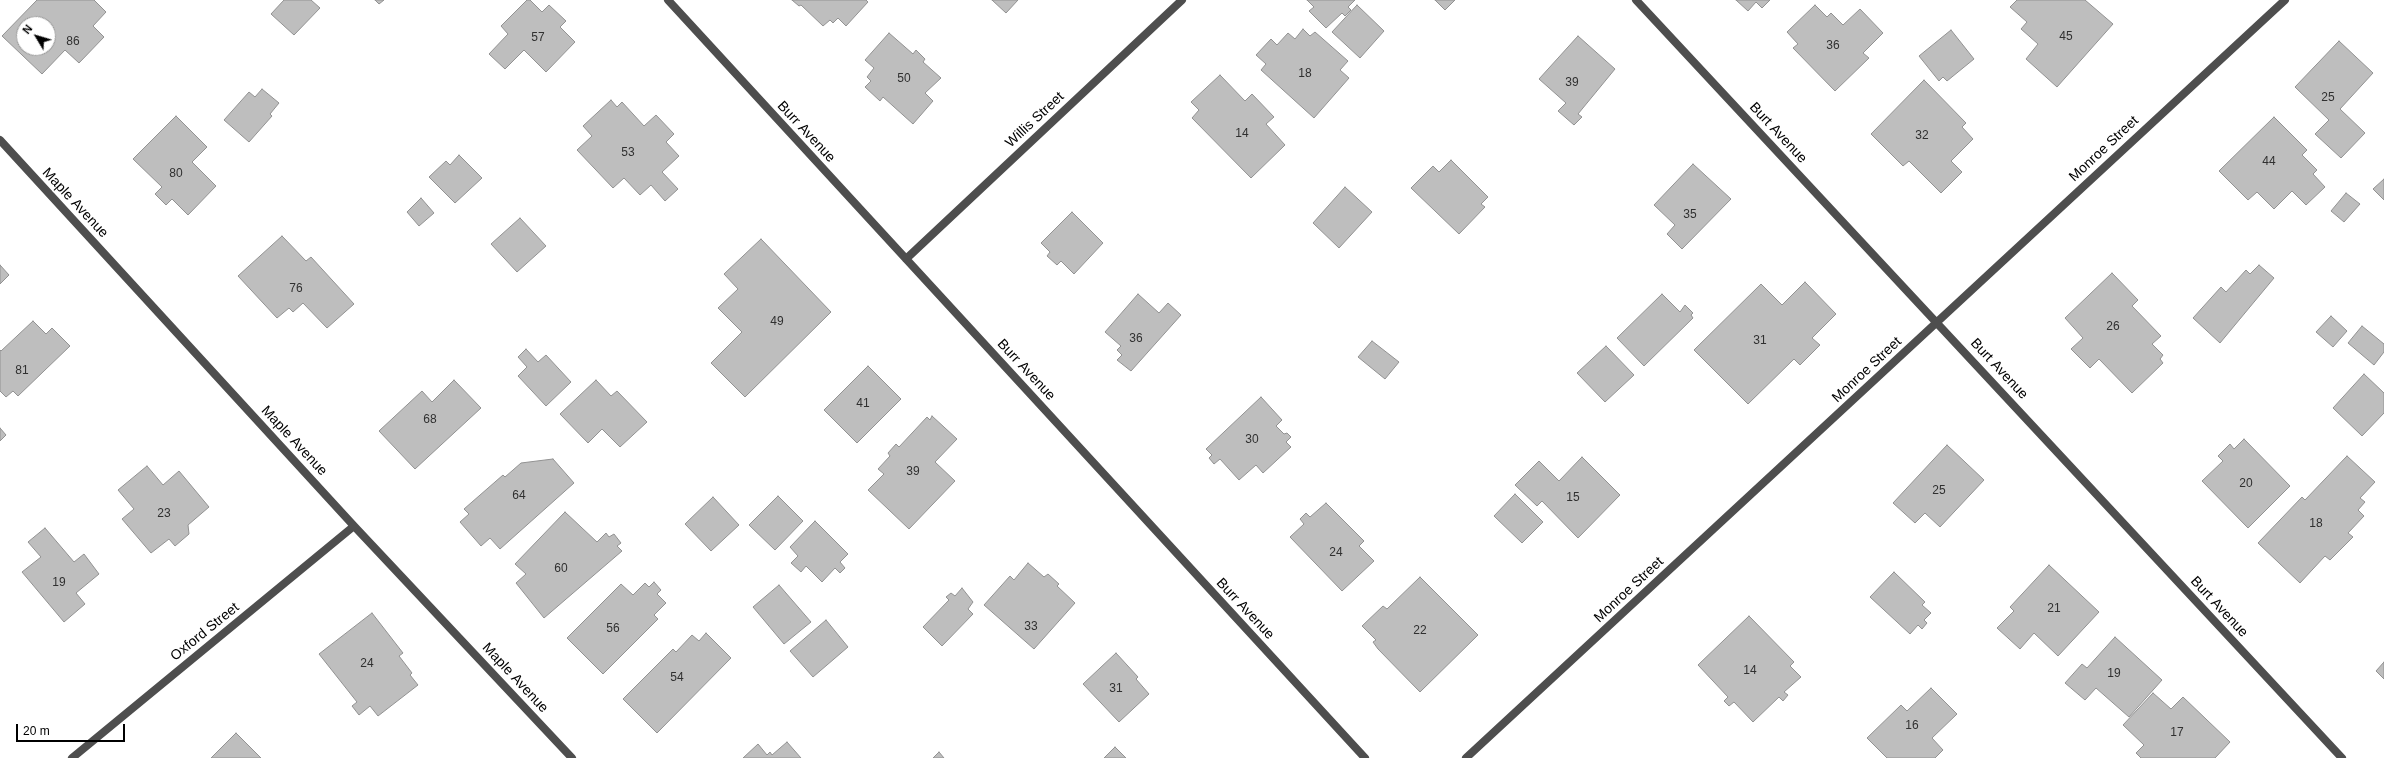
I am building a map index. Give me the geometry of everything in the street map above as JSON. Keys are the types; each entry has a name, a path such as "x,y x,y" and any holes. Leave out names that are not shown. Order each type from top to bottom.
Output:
{"street":[{"name":"Burr Avenue","path":"668,0 1365,758"},
{"name":"Willis Street","path":"906,259 1182,0"},
{"name":"Burt Avenue","path":"1636,0 2342,758"},
{"name":"Monroe Street","path":"1466,758 2285,0"},
{"name":"Maple Avenue","path":"0,140 354,526 572,758"},
{"name":"Oxford Street","path":"72,758 354,526"}],"building":[{"path":"37,0 94,0 106,12 93,26 104,37 79,63 65,50 42,74 23,56 56,56 56,16 21,16"},
{"path":"284,0 311,0 320,8 294,35 271,14"},
{"path":"375,0 384,0 379,4"},
{"path":"527,0 530,0 542,12 549,5 566,21 560,27 575,42 546,72 524,50 505,69 489,54 508,34 501,26"},
{"path":"792,0 866,0 868,2 846,26 838,18 833,23 830,20 823,26 801,5 799,6"},
{"path":"992,0 1018,0 1006,13"},
{"path":"1307,0 1355,0 1348,7 1351,10 1345,16 1342,13 1326,28 1309,11 1314,7"},
{"path":"1435,0 1455,0 1445,10"},
{"path":"1736,0 1770,0 1762,8 1756,2 1748,11"},
{"path":"2017,0 2085,0 2113,24 2057,87 2026,59 2038,44 2021,29 2027,22 2010,7"},
{"path":"1357,5 1384,31 1360,58 1332,32"},
{"path":"1815,5 1827,17 1831,13 1843,25 1860,9 1883,33 1863,53 1869,58 1835,91 1793,48 1798,44 1787,32"},
{"path":"16,22 16,49 2,36"},
{"path":"1303,29 1310,36 1315,32 1348,61 1340,70 1349,78 1314,118 1261,70 1266,64 1256,55 1271,39 1277,45 1288,33 1295,39"},
{"path":"1951,30 1974,59 1947,81 1943,77 1939,81 1919,56"},
{"path":"889,33 913,54 916,50 925,59 923,62 941,78 925,93 933,101 913,124 883,97 880,101 865,87 871,81 867,77 874,68 865,60"},
{"path":"1578,36 1615,69 1578,114 1582,117 1574,125 1558,111 1566,103 1539,79"},
{"path":"2339,41 2373,73 2340,109 2365,133 2341,158 2315,134 2329,120 2295,87"},
{"path":"1220,75 1245,101 1252,94 1274,117 1266,124 1285,145 1251,178 1192,118 1199,110 1191,102"},
{"path":"1924,80 1966,123 1962,127 1973,139 1951,161 1962,172 1941,193 1909,161 1903,166 1871,134"},
{"path":"262,89 279,103 270,114 272,116 249,142 224,120 249,92 255,97"},
{"path":"611,100 617,107 622,102 644,126 656,115 674,134 666,142 679,156 662,172 678,189 665,201 651,185 640,195 624,178 613,188 577,150 592,136 583,126"},
{"path":"176,116 207,147 192,162 216,186 188,215 172,199 166,205 155,194 162,187 133,159"},
{"path":"2274,117 2307,150 2302,155 2317,170 2313,174 2325,187 2306,205 2292,191 2274,209 2257,192 2248,200 2219,171"},
{"path":"459,155 482,178 455,203 429,177 446,161 450,165"},
{"path":"1451,160 1488,197 1481,204 1485,207 1459,234 1411,188 1433,166 1439,172"},
{"path":"1693,164 1731,199 1682,249 1667,234 1675,225 1654,205"},
{"path":"2384,179 2384,200 2373,189"},
{"path":"1345,187 1372,212 1339,248 1313,223"},
{"path":"2346,193 2360,204 2344,222 2331,211"},
{"path":"421,198 434,213 419,226 407,212"},
{"path":"1072,212 1103,243 1074,274 1061,261 1057,265 1047,256 1050,252 1041,243"},
{"path":"520,218 546,246 517,272 491,244"},
{"path":"282,236 306,261 311,257 354,304 327,328 303,303 293,312 289,308 277,318 238,276"},
{"path":"761,239 831,312 745,397 711,363 742,332 718,308 738,289 724,274"},
{"path":"0,265 9,275 0,284"},
{"path":"2259,265 2274,278 2220,343 2193,318 2221,287 2226,292 2246,270 2250,274"},
{"path":"2112,273 2138,300 2132,306 2161,336 2152,344 2163,355 2160,359 2163,363 2132,393 2099,359 2090,368 2071,349 2083,338 2065,318"},
{"path":"1805,282 1836,314 1812,338 1820,345 1800,365 1794,359 1748,404 1694,350 1761,284 1782,305"},
{"path":"1138,294 1159,313 1168,303 1181,315 1131,371 1117,360 1122,355 1117,350 1121,346 1105,332"},
{"path":"1662,294 1680,312 1685,305 1693,313 1691,315 1693,318 1644,366 1617,338"},
{"path":"2331,316 2347,331 2333,347 2316,332"},
{"path":"33,321 46,334 52,328 70,346 18,396 13,391 6,397 0,391 0,350 1,351"},
{"path":"2362,326 2384,344 2384,352 2374,365 2348,343"},
{"path":"1372,341 1399,362 1385,379 1358,357"},
{"path":"1606,346 1634,375 1605,402 1577,373"},
{"path":"526,349 538,362 546,355 571,382 546,406 518,376 527,367 518,357"},
{"path":"868,366 901,399 857,443 824,410"},
{"path":"2364,374 2384,393 2384,413 2362,436 2333,408"},
{"path":"454,380 481,408 415,469 379,431 422,391 432,402"},
{"path":"596,380 611,396 617,391 647,422 620,447 602,429 588,443 560,414"},
{"path":"1261,397 1282,420 1276,426 1284,434 1287,433 1291,437 1286,442 1291,447 1263,473 1256,465 1239,480 1220,459 1214,464 1209,458 1212,455 1206,449"},
{"path":"932,416 957,439 935,462 955,481 909,529 868,490 884,474 878,469 890,456 888,453 896,444 899,447 927,417 930,420"},
{"path":"0,428 6,435 0,441"},
{"path":"2244,439 2290,486 2248,528 2202,481 2223,461 2218,456 2230,444 2234,449"},
{"path":"1947,445 1984,480 1940,527 1925,513 1915,523 1893,503"},
{"path":"2347,456 2375,482 2360,498 2365,502 2358,510 2364,516 2348,533 2353,537 2330,560 2325,556 2300,583 2258,543 2302,497 2305,500"},
{"path":"1582,457 1620,495 1578,538 1542,501 1537,506 1515,485 1539,461 1559,481"},
{"path":"553,459 574,483 500,549 490,538 481,546 460,522 469,514 464,509 503,475 505,477 521,463"},
{"path":"147,466 163,485 179,471 209,507 188,525 189,534 175,546 169,539 151,553 122,519 134,509 118,490"},
{"path":"1515,494 1543,522 1522,543 1494,516"},
{"path":"778,496 803,521 775,550 749,525"},
{"path":"713,497 739,525 711,551 685,524"},
{"path":"1326,503 1364,541 1359,546 1374,561 1342,591 1290,537 1304,524 1300,519 1306,513 1310,517"},
{"path":"565,512 597,542 606,533 609,537 614,534 621,543 617,546 622,551 544,618 516,583 526,574 515,564"},
{"path":"815,521 848,554 840,562 845,568 840,573 835,568 822,582 806,566 801,572 791,563 798,556 790,547"},
{"path":"45,528 74,562 84,554 99,574 76,593 85,604 64,622 22,572 41,557 28,542"},
{"path":"1028,563 1044,577 1048,574 1059,584 1057,586 1075,603 1034,649 984,605 1010,576 1014,580"},
{"path":"2049,565 2099,612 2058,656 2034,633 2020,649 1997,628 2014,611 2010,607"},
{"path":"1894,572 1925,602 1922,605 1931,613 1924,620 1927,623 1922,629 1918,625 1910,634 1870,597"},
{"path":"1420,577 1478,635 1420,692 1378,649 1373,642 1376,640 1362,626 1383,606 1387,609"},
{"path":"654,582 661,590 657,594 666,603 654,615 658,619 603,674 567,638 621,584 633,595 645,583 649,587"},
{"path":"779,585 811,622 784,644 753,607"},
{"path":"962,588 973,602 968,609 973,614 942,646 923,627 949,600 946,597 951,593 955,596"},
{"path":"372,613 403,653 399,656 412,673 410,675 418,685 378,716 370,706 359,715 352,706 357,702 319,654"},
{"path":"1749,616 1794,662 1790,666 1801,677 1784,692 1788,695 1783,701 1779,697 1753,722 1734,702 1729,706 1724,701 1728,697 1698,665"},
{"path":"826,620 848,647 813,677 790,651"},
{"path":"706,633 731,658 657,733 623,699 673,649 676,652 692,635 699,641"},
{"path":"2115,637 2162,680 2129,717 2096,688 2085,700 2065,683 2082,664 2087,668"},
{"path":"1116,653 1138,677 1136,679 1149,694 1119,722 1083,684"},
{"path":"2384,662 2384,679 2376,671"},
{"path":"1931,688 1957,714 1932,738 1943,750 1935,758 1887,758 1867,738 1901,705 1907,711"},
{"path":"2153,693 2171,709 2183,697 2230,742 2215,758 2141,758 2136,753 2144,745 2123,725"},
{"path":"236,733 261,758 211,758"},
{"path":"787,742 801,758 743,758 758,744 767,755 770,752 772,755"},
{"path":"1115,747 1126,758 1104,758"},
{"path":"939,752 944,758 933,758"}]}
